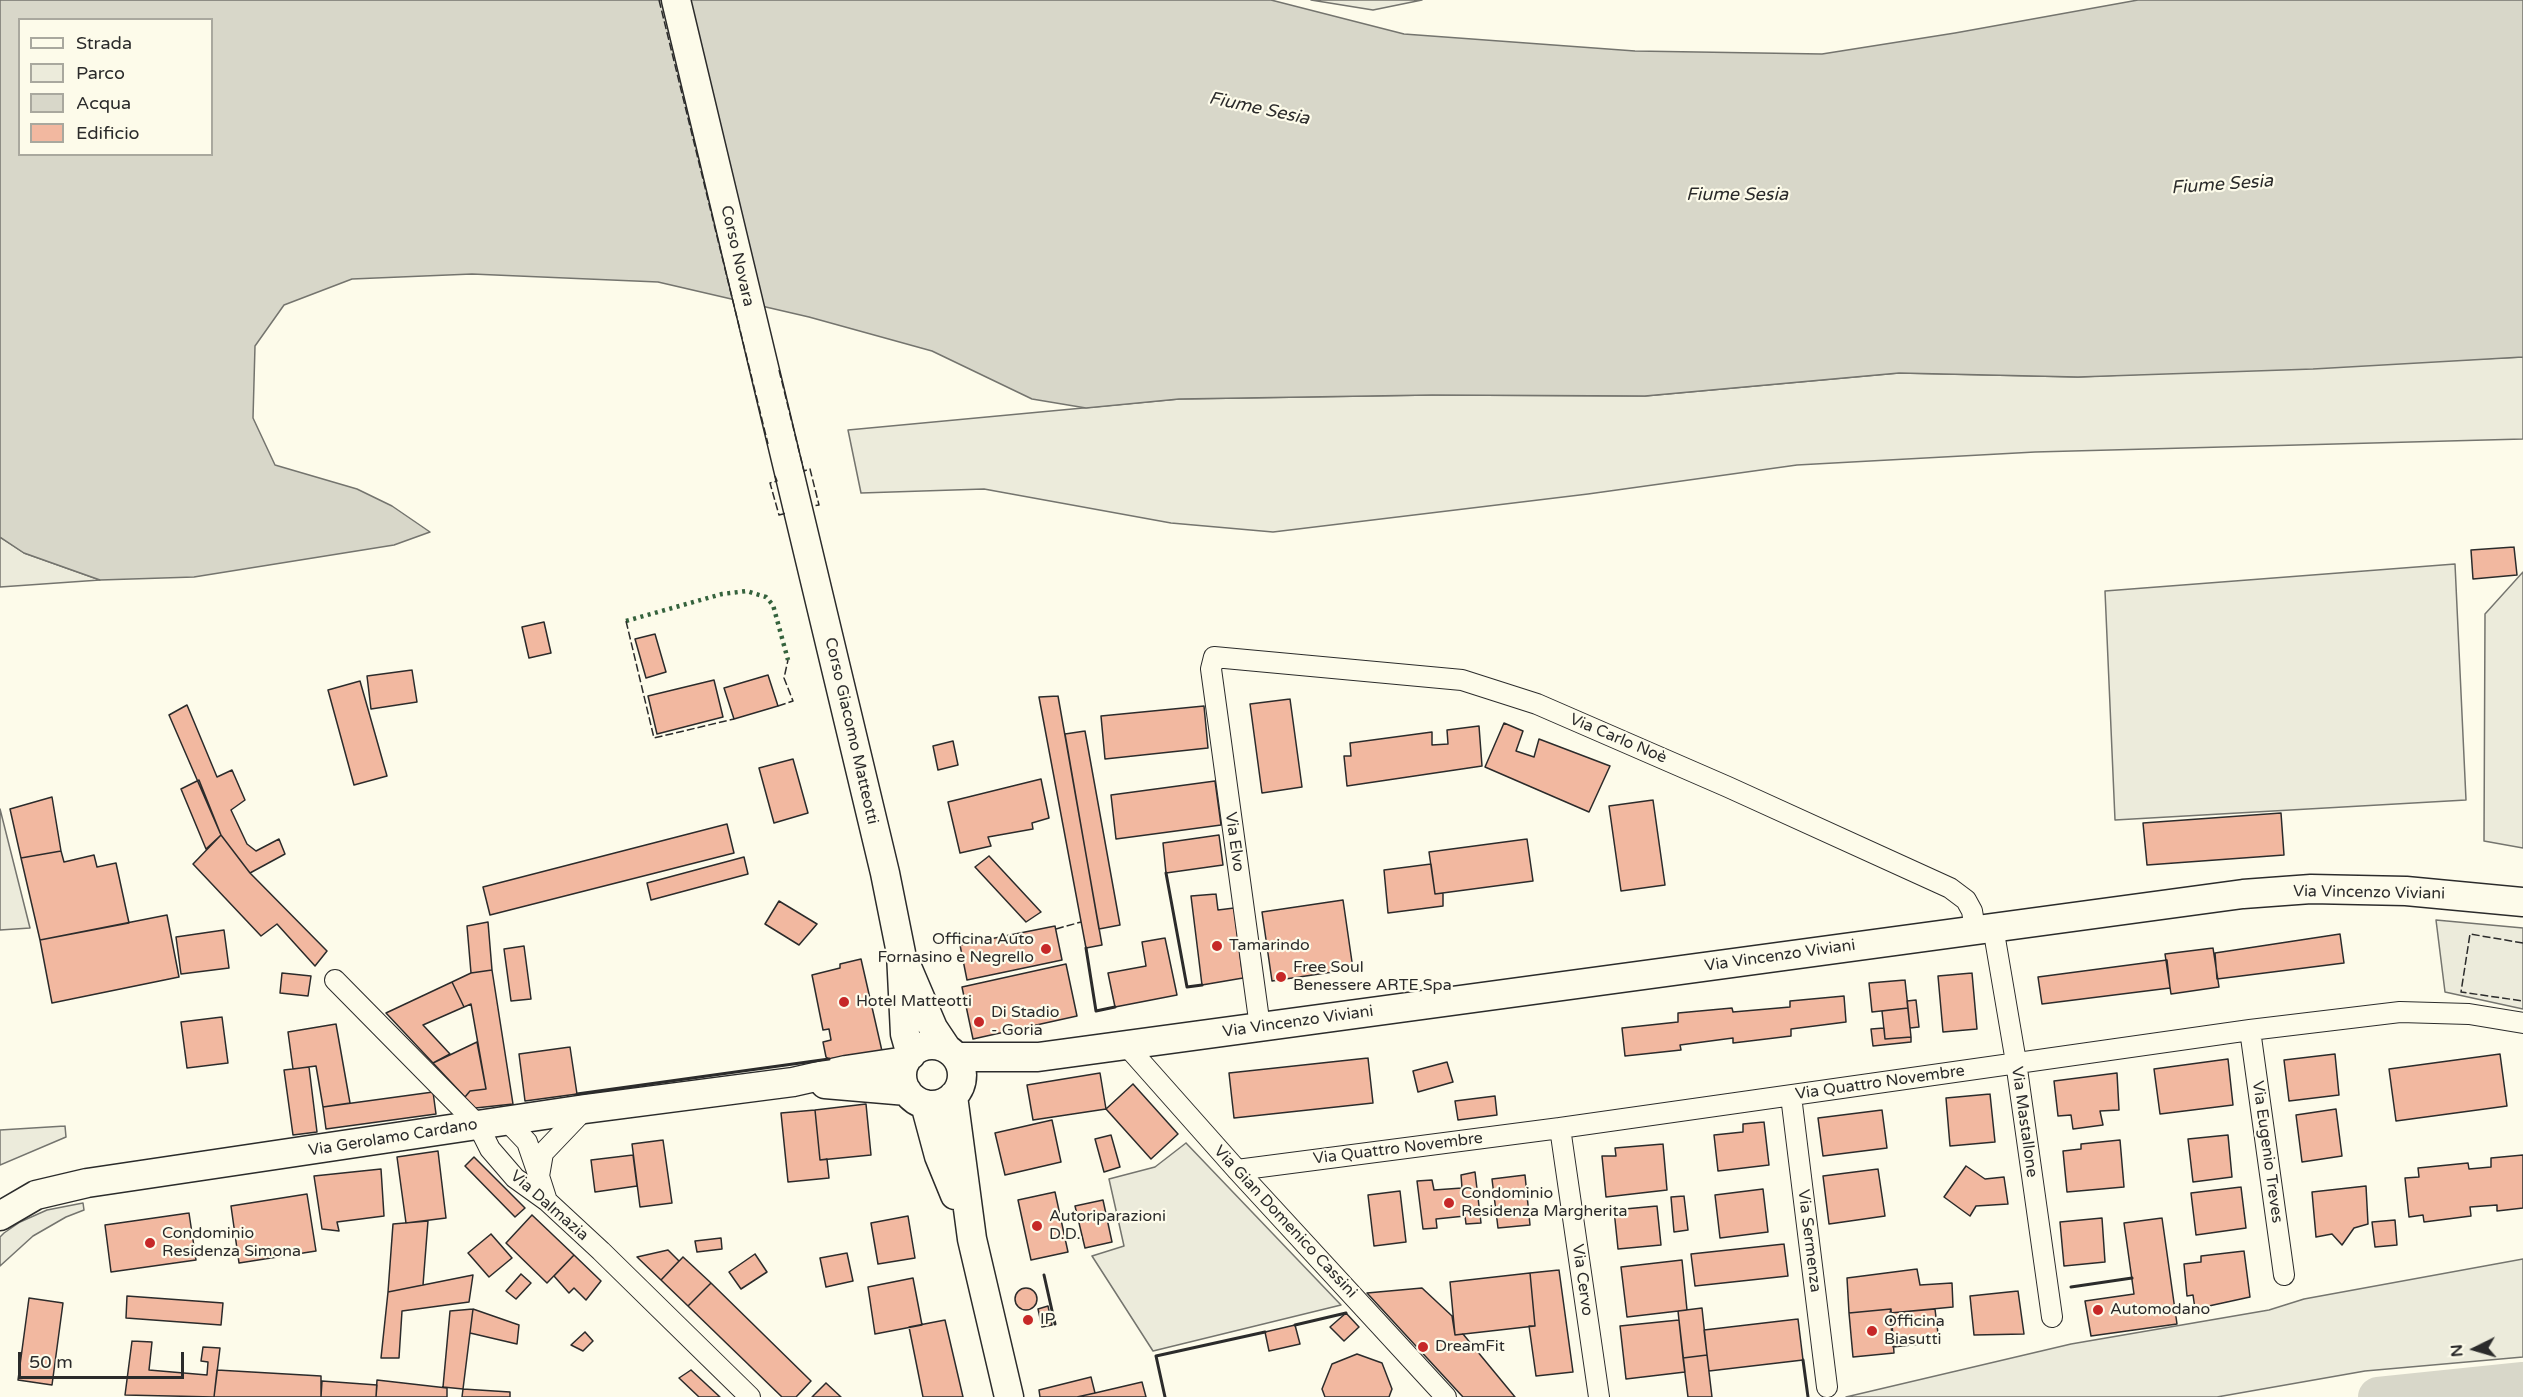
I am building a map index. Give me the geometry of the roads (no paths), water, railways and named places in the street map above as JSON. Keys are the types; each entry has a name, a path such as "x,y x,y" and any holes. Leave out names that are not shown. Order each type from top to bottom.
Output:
{"main road":[{"name":"Corso Novara","path":"676,0 798,511"},
{"name":"Corso Giacomo Matteotti","path":"798,511 882,862 901,953 908,1058"},
{"name":"Via Vincenzo Viviani","path":"954,1071 1126,1045 2242,894 2310,889 2406,891 2523,902"},
{"name":"Corso Giacomo Matteotti","path":"901,953 954,1071 972,1239 1009,1397"},
{"path":"928,1046 954,1071 940,1104 916,1098 903,1074 908,1058 928,1046"},
{"name":"Via Gerolamo Cardano","path":"0,1216 36,1195 58,1188 585,1109 793,1082 908,1058"},
{"name":"Via Gerolamo Cardano","path":"793,1082 916,1098"},
{"name":"Corso Giacomo Matteotti","path":"916,1098 972,1239"}],"street":[{"name":"Via Carlo Noè","path":"1215,657 1462,680 1537,704 1728,787 1950,888 1966,900 1984,928"},
{"name":"Via Elvo","path":"1215,657 1211,669 1260,1027"},
{"name":"Via Mastallone","path":"1984,928 2016,1062 2052,1317"},
{"name":"Via Dalmazia","path":"335,980 478,1125 490,1149 515,1178 547,1202 602,1251 750,1397"},
{"name":"Via Quattro Novembre","path":"1237,1170 1560,1128 2250,1030 2400,1012 2469,1014 2523,1023"},
{"name":"Via Eugenio Treves","path":"2250,1030 2284,1275"},
{"name":"Via Gian Domenico Cassini","path":"1126,1045 1237,1170 1446,1397"},
{"name":"Via Sermenza","path":"1791,1096 1827,1386"},
{"path":"539,1176 543,1153 585,1109"},
{"path":"507,1121 527,1142 547,1202"},
{"name":"Via Cervo","path":"1560,1128 1599,1397"}],"water":[{"name":"Fiume Sesia","path":"0,0 1271,0 1404,34 1635,51 1822,54 2138,0 2523,0 2523,357 2313,369 2078,377 1899,373 1645,396 1432,395 1179,399 1086,408 1032,399 932,351 809,317 658,282 472,274 352,279 284,305 255,346 253,418 275,465 357,489 392,506 430,532 394,545 194,577 100,580 24,553 0,537"}],"waterway":[{"path":"2378,1397 2523,1382"}],"place":[{"name":"Tamarindo","path":"1217,946"},
{"name":"Officina Auto Fornasino e Negrello","path":"1046,949"},
{"name":"Free Soul Benessere ARTE Spa","path":"1281,977"},
{"name":"Hotel Matteotti","path":"844,1002"},
{"name":"Di Stadio - Goria","path":"979,1022"},
{"name":"Condominio Residenza Margherita","path":"1449,1203"},
{"name":"Autoriparazioni D.D.","path":"1037,1226"},
{"name":"Condominio Residenza Simona","path":"150,1243"},
{"name":"Automodano","path":"2098,1310"},
{"name":"IP","path":"1028,1320"},
{"name":"Officina Biasutti","path":"1872,1331"},
{"name":"DreamFit","path":"1423,1347"}]}
